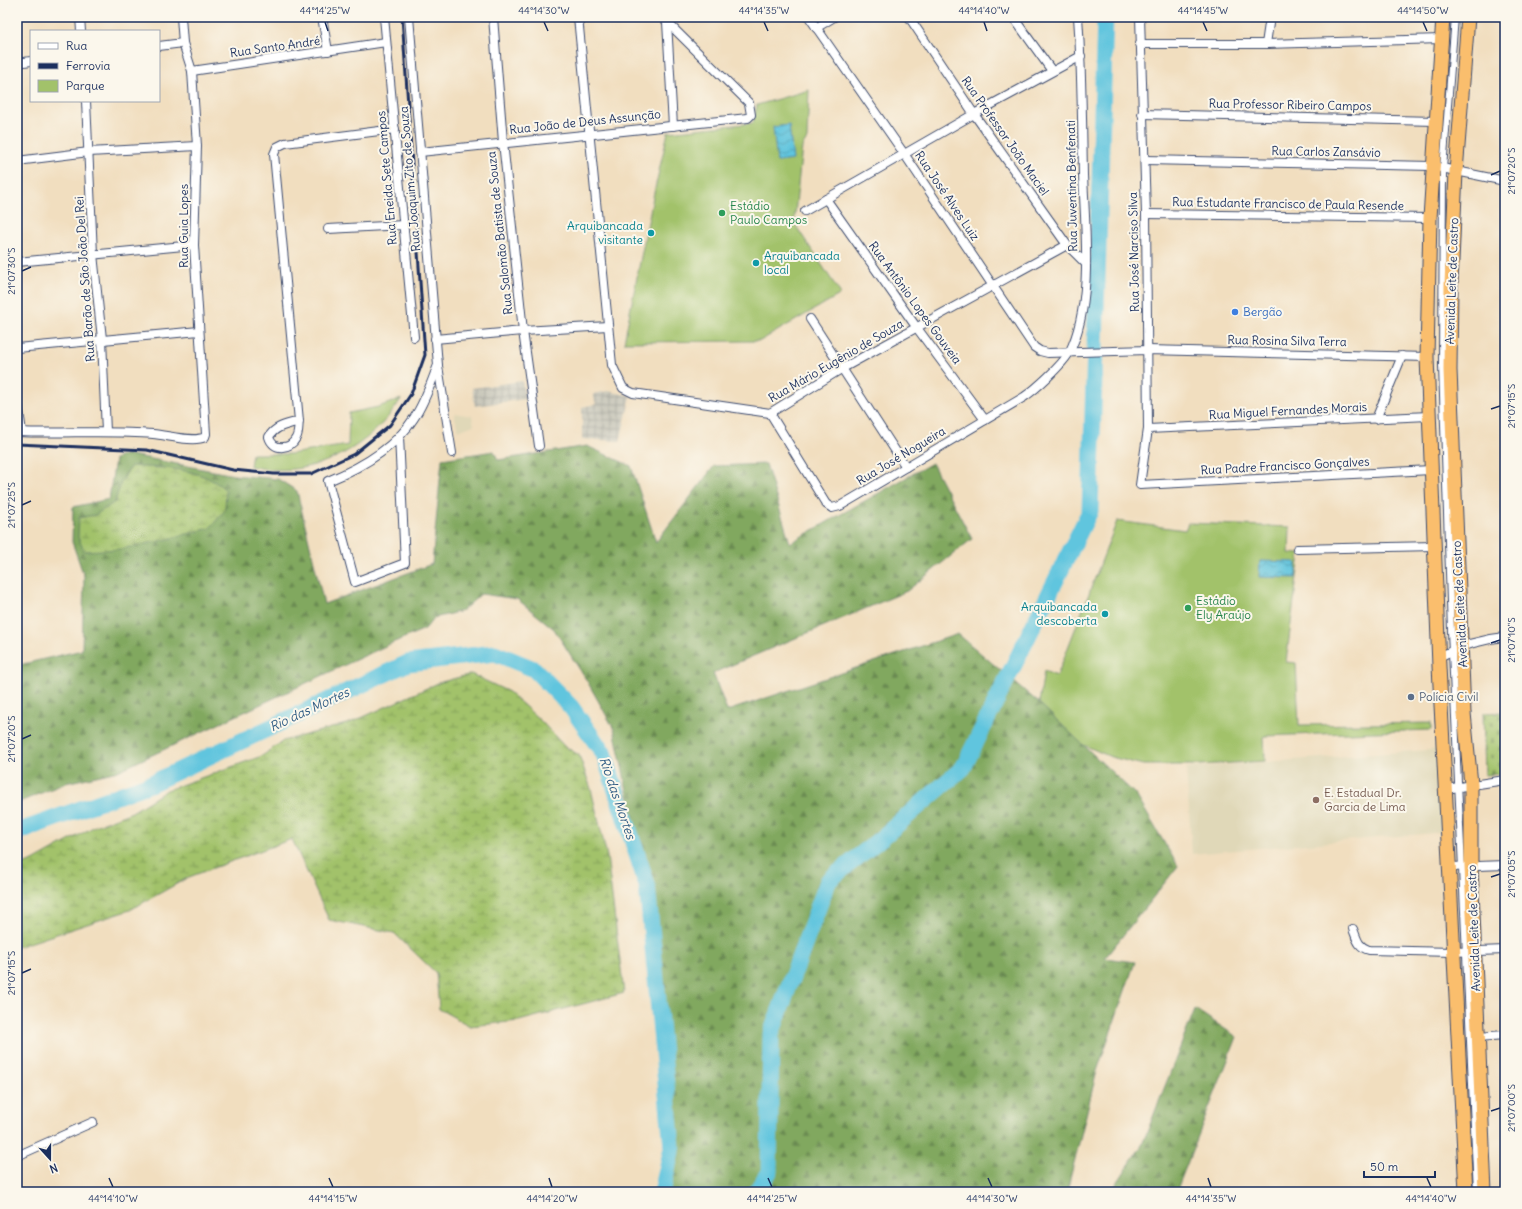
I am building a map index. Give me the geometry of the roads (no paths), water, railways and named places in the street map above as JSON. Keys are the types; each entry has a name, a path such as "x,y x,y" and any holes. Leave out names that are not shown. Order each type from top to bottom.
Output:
{"highway":[{"name":"Avenida Leite de Castro","path":"1443,17 1436,121 1444,169 1451,284 1446,368 1457,648 1464,713 1458,787 1465,952 1478,1037 1485,1192"},
{"name":"Avenida Leite de Castro","path":"1466,1192 1465,952 1458,787 1439,657 1427,357 1430,218 1444,169 1468,17"},
{"path":"1427,357 1446,368"}],"street":[{"path":"80,17 81,30"},
{"name":"Rua Guia Lopes","path":"106,432 152,434 197,439 205,436 206,430 194,245 197,146 192,71 184,43 181,17"},
{"path":"322,17 328,51"},
{"name":"Rua Eneida Sete Campos","path":"384,17 414,337"},
{"name":"Rua Joaquim Zito de Souza","path":"409,17 435,340 452,453"},
{"name":"Rua Salomão Batista de Souza","path":"493,17 503,142 522,331 539,446"},
{"name":"Rua Mário Eugênio de Souza","path":"578,17 612,365 623,388 633,393 770,413 841,369 993,287 1067,245"},
{"name":"Rua José Alves Luiz","path":"809,17 905,155 1034,347 1040,351 1048,353 1135,350"},
{"path":"816,28 834,17"},
{"name":"Rua Professor João Maciel","path":"909,17 974,114 1067,245 1086,264"},
{"path":"1013,17 1052,71"},
{"name":"Rua Juventina Benfenati","path":"1069,352 1082,309 1086,264 1081,56 1078,17"},
{"name":"Rua José Narciso Silva","path":"1140,17 1142,114 1145,160 1148,350 1148,429 1140,485"},
{"path":"1266,44 1270,17"},
{"path":"1444,169 1455,17"},
{"path":"665,20 673,126"},
{"name":"Rua João de Deus Assunção","path":"420,152 589,133 748,118 751,116 749,103 665,20"},
{"path":"1140,44 1266,44 1442,39"},
{"name":"Rua Santo André","path":"192,71 386,42"},
{"path":"160,46 184,43"},
{"path":"805,211 905,155 974,114 1081,56"},
{"path":"17,63 30,61"},
{"name":"Rua Barão de São João Del Rei","path":"86,102 93,254 102,339 106,432"},
{"name":"Rua Professor Ribeiro Campos","path":"1142,114 1436,121"},
{"path":"299,421 274,154 278,147 285,143 395,129"},
{"path":"17,161 89,152 197,146"},
{"name":"Rua Carlos Zansávio","path":"1145,160 1444,169 1505,181"},
{"name":"Rua Antônio Lopes Gouveia","path":"826,199 917,328 985,420"},
{"name":"Rua Estudante Francisco de Paula Resende","path":"1146,214 1430,218"},
{"path":"328,229 404,225"},
{"path":"17,262 194,245"},
{"path":"810,320 906,467"},
{"path":"435,340 522,331 608,326"},
{"path":"17,348 199,331"},
{"name":"Rua Rosina Silva Terra","path":"1135,350 1427,357"},
{"name":"Rua José Nogueira","path":"770,413 826,504 832,508 840,506 1032,392 1069,352"},
{"path":"1376,419 1402,356"},
{"path":"399,436 405,563 355,582 328,481 351,472 378,455 399,436 414,419 426,395 438,365"},
{"path":"17,398 19,432 106,432"},
{"name":"Rua Miguel Fernandes Morais","path":"1148,429 1429,416"},
{"name":"Rua Padre Francisco Gonçalves","path":"1140,485 1432,470"},
{"path":"1297,549 1434,546"},
{"path":"1439,657 1457,648 1492,638 1505,637"},
{"path":"1458,787 1505,780"},
{"path":"1461,866 1505,865"},
{"path":"1353,929 1358,944 1369,950 1465,952 1505,950"},
{"path":"1465,952 1476,1192"},
{"path":"1478,1037 1505,1036"},
{"path":"17,1156 93,1122"}],"water":[{"path":"789,125 793,160 777,162 773,127"},
{"path":"1260,561 1296,562 1296,578 1259,577"}],"waterway":[{"path":"756,1192 769,1172 771,1034 828,881 885,835 963,768 1090,511 1105,17"},
{"name":"Rio das Mortes","path":"17,832 150,784 408,663 495,653 534,669 571,707 604,754 647,885 672,1147 662,1192"}],"railway":[{"path":"17,444 147,450 233,470 274,474 311,474 354,454 390,425 411,394 425,355 402,17"}],"place":[{"name":"Estádio Paulo Campos","path":"722,213"},
{"name":"Arquibancada visitante","path":"651,233"},
{"name":"Arquibancada local","path":"756,263"},
{"name":"Bergão","path":"1235,312"},
{"name":"Estádio Ely Araújo","path":"1188,608"},
{"name":"Arquibancada descoberta","path":"1105,614"},
{"name":"Polícia Civil","path":"1411,697"},
{"name":"E. Estadual Dr. Garcia de Lima","path":"1316,800"}]}
